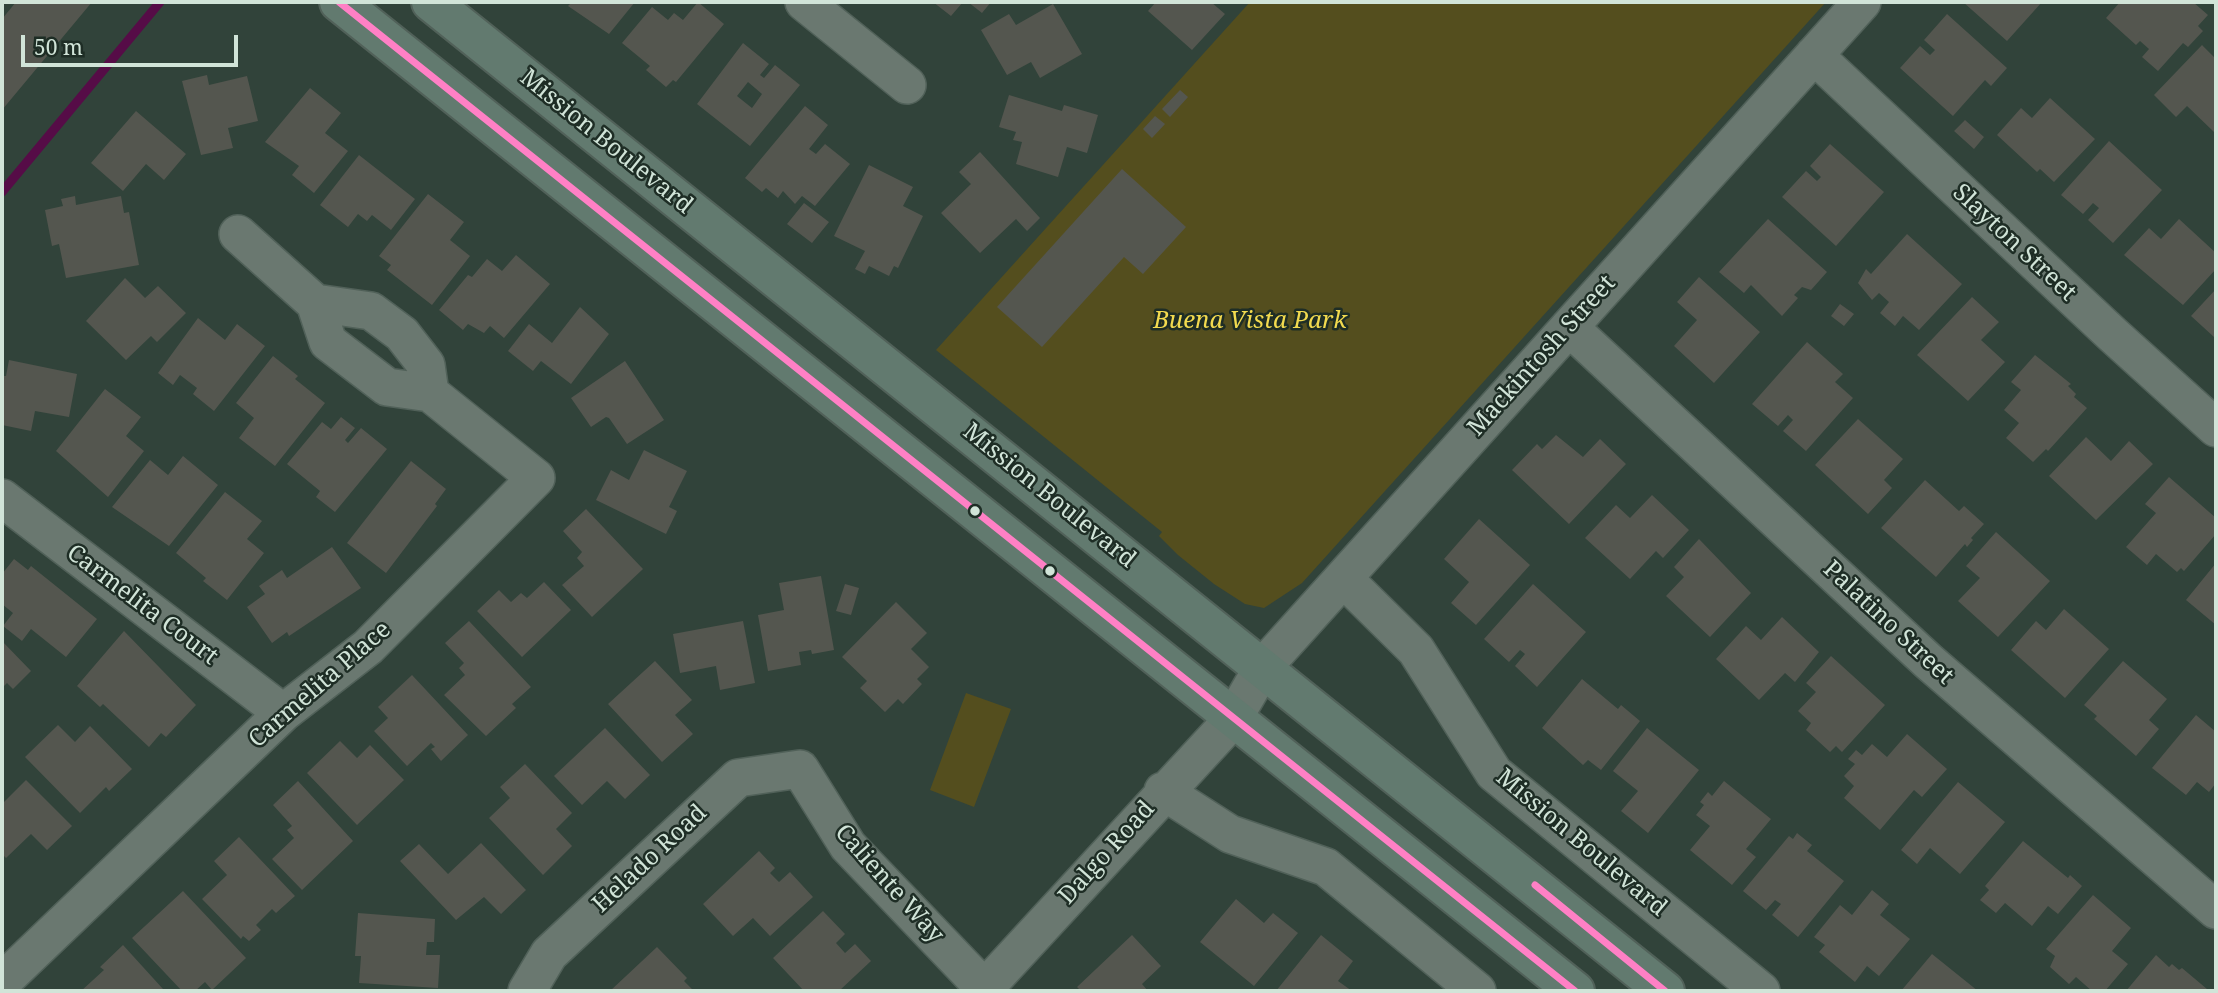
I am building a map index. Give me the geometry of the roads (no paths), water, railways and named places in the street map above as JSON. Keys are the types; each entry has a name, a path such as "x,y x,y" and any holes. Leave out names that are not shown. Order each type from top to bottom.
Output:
{"main road":[{"path":"339,2 1575,991"},
{"name":"Mission Boulevard","path":"431,2 1665,991"}],"street":[{"path":"804,2 907,85"},
{"name":"Mackintosh Street","path":"1233,719 1263,667 1862,2"},
{"name":"Slayton Street","path":"1814,55 2216,428"},
{"path":"238,234 315,303 328,342 387,387 430,393 426,365 402,334 371,311 315,303"},
{"name":"Palatino Street","path":"1569,327 1928,661 2216,910"},
{"name":"Carmelita Place","path":"2,982 283,713 368,647 536,478 430,393"},
{"name":"Carmelita Court","path":"2,498 283,713"},
{"name":"Mission Boulevard","path":"1343,578 1416,649 1494,773 1760,991"},
{"name":"Dalgo Road","path":"986,990 1163,791 1233,719"},
{"name":"Caliente Way","path":"800,769 848,846 986,990"},
{"name":"Helado Road","path":"527,991 549,954 738,778 800,769"},
{"path":"1163,791 1230,834 1326,867 1478,991"}],"waterway":[{"path":"2,192 160,2"}],"park label":[{"name":"Buena Vista Park","path":"1250,321"}]}
